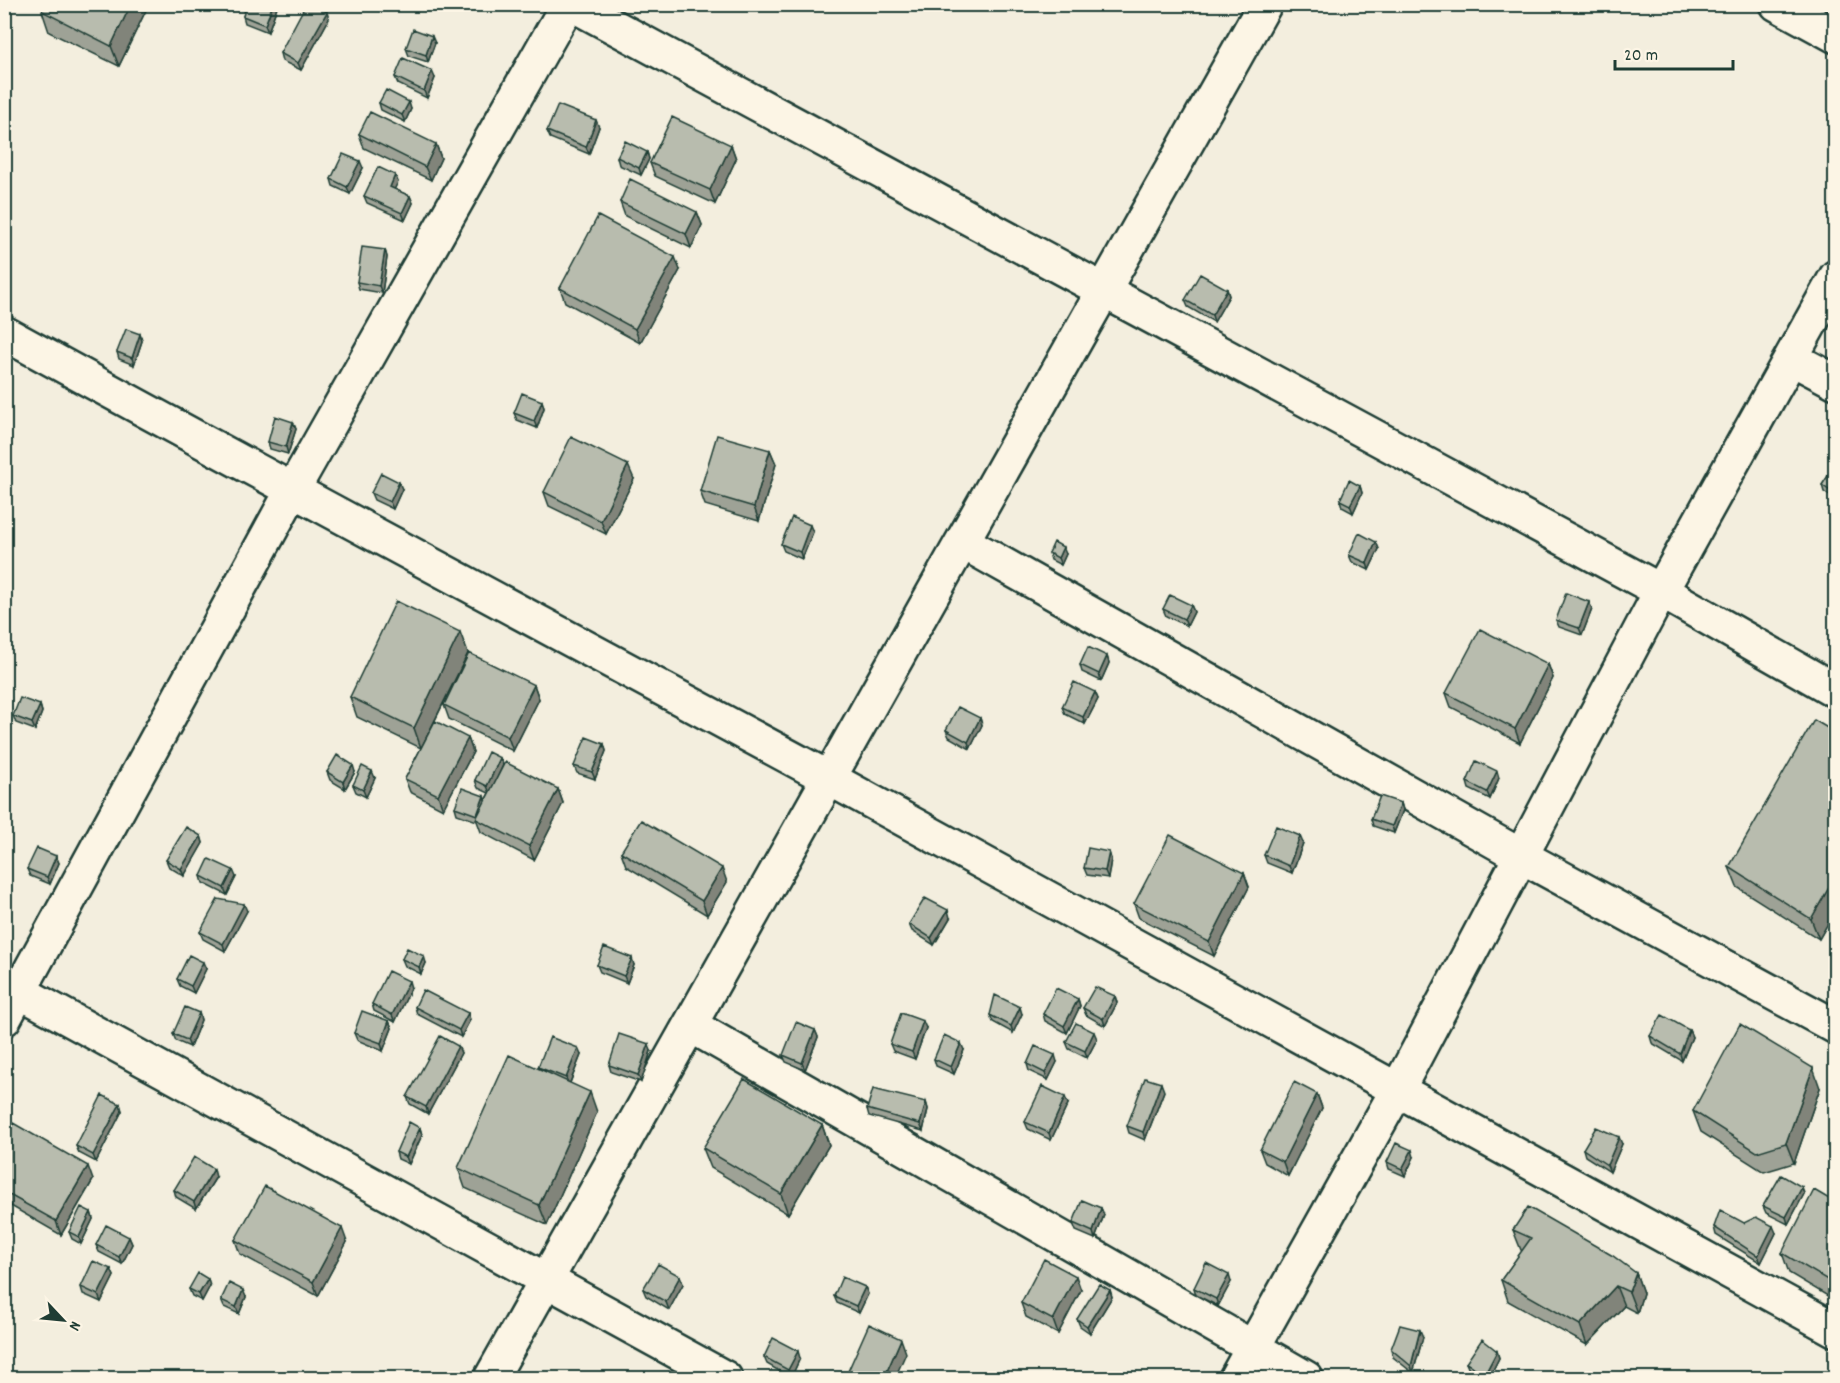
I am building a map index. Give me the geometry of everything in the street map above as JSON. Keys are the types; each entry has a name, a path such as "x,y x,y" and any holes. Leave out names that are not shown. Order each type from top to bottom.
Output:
{"street":[{"path":"725,1378 9,997 292,491 570,4 1661,591 1836,691"},
{"path":"491,1378 1265,4"},
{"path":"1777,4 1836,36"},
{"path":"1236,1378 1399,1088 1661,591 1836,277"},
{"path":"4,333 292,491 830,779 1399,1088 1836,1330"},
{"path":"1791,358 1836,382"},
{"path":"963,542 1521,856 1836,1027"},
{"path":"690,1025 1306,1378"}],"building":[{"path":"45,4 131,4 111,46 42,11"},
{"path":"247,4 273,4 265,25 243,16"},
{"path":"306,4 314,4 327,12 298,63 280,53"},
{"path":"413,29 432,36 426,55 406,48"},
{"path":"403,58 432,71 424,91 395,77"},
{"path":"386,90 409,102 402,115 379,103"},
{"path":"558,105 596,120 586,147 547,131"},
{"path":"370,112 436,144 425,167 359,134"},
{"path":"672,117 731,145 710,190 650,163"},
{"path":"625,141 647,152 639,168 617,157"},
{"path":"343,154 360,161 347,187 331,179"},
{"path":"378,167 395,175 390,187 410,196 402,213 364,196"},
{"path":"630,179 697,212 686,234 620,202"},
{"path":"598,216 675,257 635,329 560,288"},
{"path":"362,247 385,250 379,286 357,282"},
{"path":"1200,274 1227,289 1212,315 1185,300"},
{"path":"126,329 140,334 132,358 117,352"},
{"path":"522,393 542,401 534,421 514,413"},
{"path":"275,416 293,422 286,447 268,442"},
{"path":"717,435 770,450 754,507 700,491"},
{"path":"571,437 628,465 601,521 544,492"},
{"path":"1836,464 1836,495 1822,485"},
{"path":"381,473 399,482 390,502 371,493"},
{"path":"1349,480 1360,486 1350,505 1340,500"},
{"path":"792,517 810,525 800,552 781,544"},
{"path":"1359,533 1376,542 1367,563 1349,555"},
{"path":"1054,542 1063,547 1058,558 1049,553"},
{"path":"1566,593 1589,602 1579,628 1556,620"},
{"path":"1170,595 1191,605 1184,619 1163,609"},
{"path":"396,601 460,632 414,728 350,697"},
{"path":"1480,629 1548,664 1515,729 1446,693"},
{"path":"1088,647 1107,656 1099,674 1080,665"},
{"path":"469,653 534,685 508,737 444,705"},
{"path":"1074,682 1095,692 1083,717 1062,707"},
{"path":"20,698 40,705 32,723 13,716"},
{"path":"958,707 980,718 968,742 946,730"},
{"path":"1814,720 1836,733 1836,875 1811,919 1729,867"},
{"path":"435,721 468,738 438,795 405,779"},
{"path":"586,737 604,744 592,772 574,766"},
{"path":"488,752 500,758 487,786 475,780"},
{"path":"337,755 353,765 343,782 327,772"},
{"path":"1476,761 1497,771 1487,792 1467,782"},
{"path":"505,762 558,789 529,846 476,819"},
{"path":"362,766 372,771 363,790 353,785"},
{"path":"462,788 484,796 477,815 455,807"},
{"path":"1380,796 1401,803 1392,826 1371,819"},
{"path":"641,820 722,868 702,901 621,852"},
{"path":"1276,826 1300,836 1289,866 1264,855"},
{"path":"186,827 201,836 181,869 166,860"},
{"path":"1170,835 1244,873 1209,942 1134,904"},
{"path":"37,848 56,856 47,877 27,869"},
{"path":"1088,848 1109,852 1105,871 1084,868"},
{"path":"209,859 233,870 224,888 201,876"},
{"path":"925,898 948,910 931,938 909,924"},
{"path":"218,899 244,904 223,944 200,932"},
{"path":"604,947 632,958 624,976 597,965"},
{"path":"407,948 424,956 419,967 402,959"},
{"path":"189,955 203,962 191,986 177,979"},
{"path":"388,971 409,981 392,1015 372,1004"},
{"path":"1095,987 1115,996 1103,1019 1083,1008"},
{"path":"1056,988 1078,999 1064,1026 1043,1014"},
{"path":"423,990 468,1013 459,1030 415,1007"},
{"path":"995,995 1020,1007 1011,1026 990,1015"},
{"path":"185,1007 199,1013 187,1040 173,1034"},
{"path":"362,1011 389,1021 381,1043 354,1033"},
{"path":"901,1013 923,1021 912,1052 890,1044"},
{"path":"1662,1015 1689,1030 1680,1054 1650,1036"},
{"path":"796,1022 815,1030 802,1063 783,1055"},
{"path":"1076,1023 1094,1032 1085,1051 1066,1042"},
{"path":"1740,1024 1813,1068 1786,1143 1757,1152 1693,1111"},
{"path":"619,1034 649,1044 638,1075 609,1065"},
{"path":"944,1035 961,1043 951,1067 934,1059"},
{"path":"440,1036 458,1046 426,1107 407,1097"},
{"path":"550,1037 578,1048 566,1078 538,1067"},
{"path":"1035,1046 1055,1055 1045,1073 1027,1064"},
{"path":"509,1055 590,1092 539,1205 458,1168"},
{"path":"1145,1078 1161,1083 1143,1132 1127,1126"},
{"path":"744,1079 822,1125 781,1194 703,1148"},
{"path":"1294,1082 1317,1094 1283,1162 1260,1150"},
{"path":"1042,1086 1065,1097 1049,1133 1025,1122"},
{"path":"873,1089 926,1102 920,1124 867,1109"},
{"path":"102,1095 120,1104 93,1155 76,1146"},
{"path":"409,1122 420,1128 406,1157 396,1152"},
{"path":"13,1123 88,1166 56,1221 4,1192 4,1137"},
{"path":"1596,1127 1619,1137 1607,1165 1583,1149"},
{"path":"1396,1143 1412,1150 1402,1169 1387,1162"},
{"path":"194,1157 214,1169 194,1202 174,1190"},
{"path":"1781,1175 1802,1187 1786,1217 1763,1206"},
{"path":"265,1186 342,1228 313,1282 235,1240"},
{"path":"1814,1190 1836,1203 1836,1285 1782,1253"},
{"path":"1082,1200 1101,1208 1093,1232 1073,1223"},
{"path":"81,1207 91,1212 79,1237 69,1232"},
{"path":"1528,1207 1613,1256 1636,1273 1629,1292 1616,1286 1580,1325 1501,1280 1531,1238 1513,1230"},
{"path":"1720,1210 1744,1223 1756,1217 1773,1226 1758,1256 1714,1227"},
{"path":"106,1225 129,1237 119,1257 96,1245"},
{"path":"1044,1259 1076,1276 1053,1320 1021,1303"},
{"path":"93,1261 111,1269 98,1295 81,1287"},
{"path":"1206,1263 1229,1275 1216,1299 1194,1288"},
{"path":"658,1264 680,1276 666,1302 643,1289"},
{"path":"198,1273 208,1279 199,1294 189,1289"},
{"path":"842,1277 865,1287 856,1306 834,1296"},
{"path":"229,1283 243,1290 236,1307 221,1300"},
{"path":"1099,1284 1110,1290 1087,1326 1077,1319"},
{"path":"869,1324 901,1339 884,1378 845,1378"},
{"path":"1400,1325 1420,1330 1411,1366 1391,1349"},
{"path":"773,1338 798,1351 788,1370 764,1357"},
{"path":"1482,1339 1497,1351 1485,1374 1466,1363"}]}
